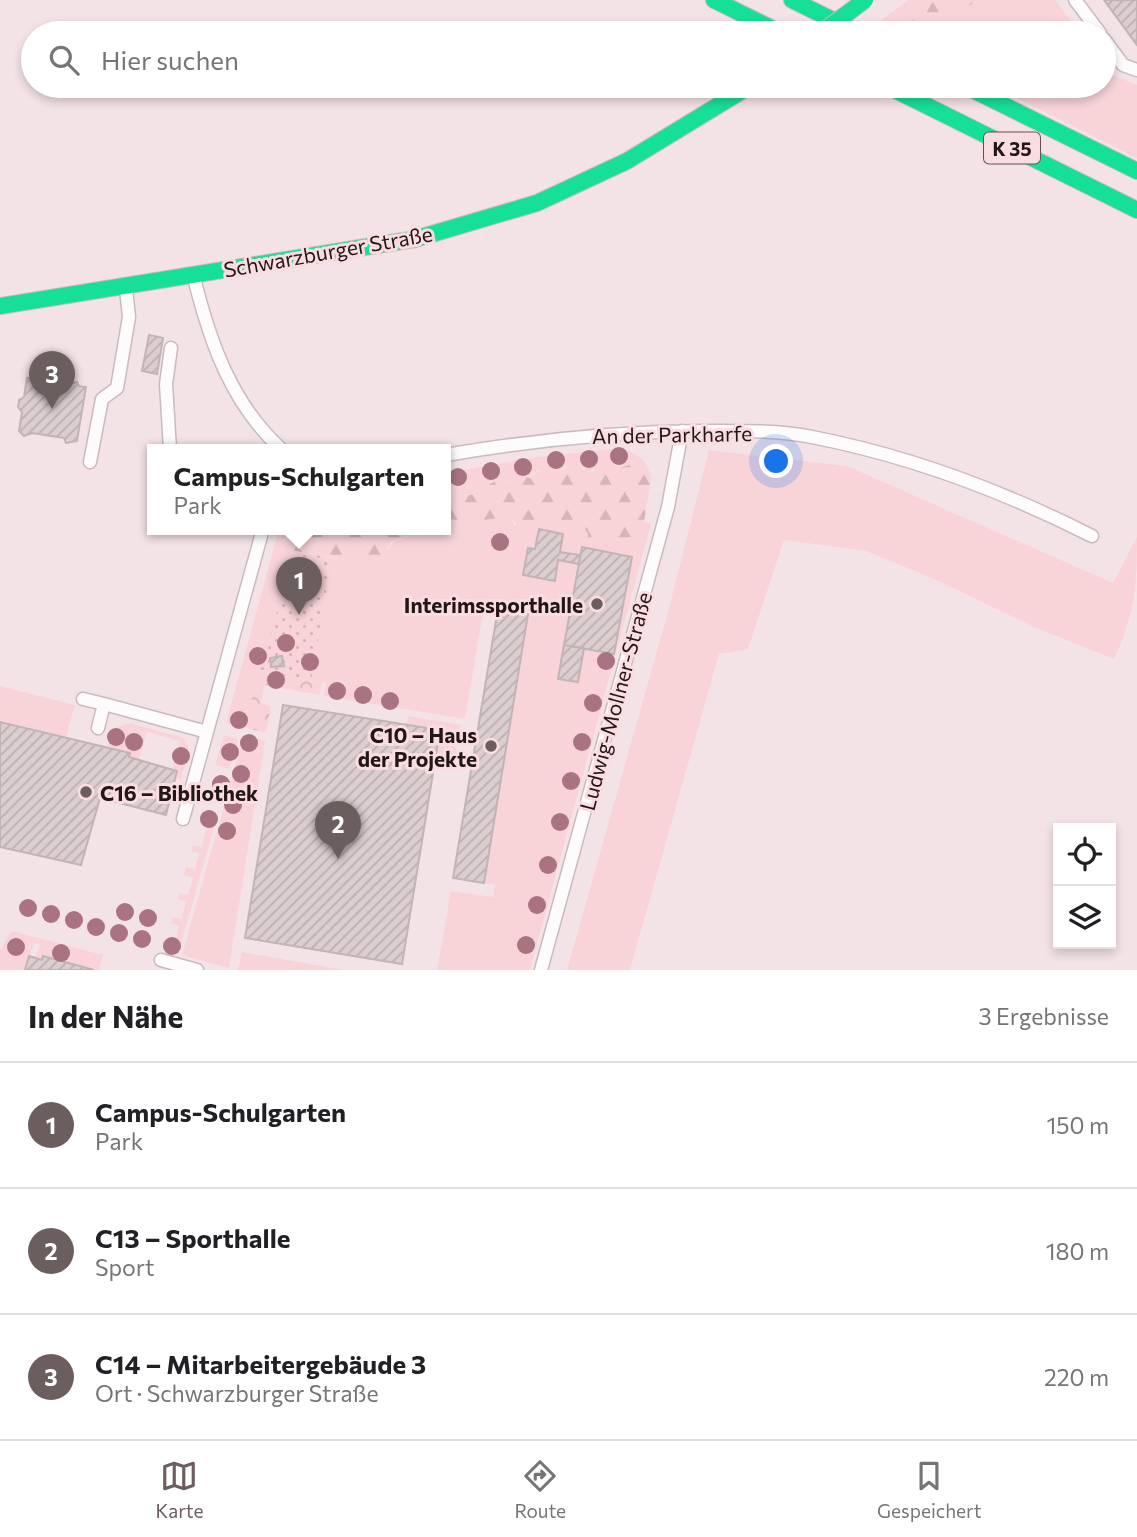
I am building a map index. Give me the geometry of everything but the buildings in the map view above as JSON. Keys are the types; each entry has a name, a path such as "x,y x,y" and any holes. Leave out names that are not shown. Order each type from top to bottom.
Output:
{"main road":[{"path":"714,0 757,21"},
{"path":"792,0 835,21"},
{"path":"837,21 864,0"},
{"name":"Schwarzburger Straße","path":"0,306 415,239 537,203 627,161 730,98"},
{"name":"K 35","path":"911,98 1137,210"},
{"name":"K 35","path":"989,98 1137,171"}],"lane":[{"path":"1075,0 1091,21"},
{"path":"1116,55 1123,65 1137,70"},
{"path":"193,275 209,338 226,375 249,415 276,444"},
{"path":"90,462 102,399 117,388 129,317 126,285"},
{"path":"170,444 166,384 171,348"},
{"name":"An der Parkharfe","path":"451,454 624,431 743,431 810,436 926,466 1041,510 1092,536"},
{"name":"Ludwig-Mollner-Straße","path":"541,970 668,507 682,431"},
{"path":"183,819 261,535"},
{"path":"83,699 207,732"},
{"path":"98,728 104,704"},
{"path":"161,960 197,970"}],"green space":[{"path":"909,0 913,0 904,11 923,21 880,21"},
{"path":"913,0 977,0 949,21 911,21 904,11"},
{"path":"977,0 1055,0 1071,21 949,21"},
{"path":"1116,76 1137,85 1137,158 1017,98 1116,98"},
{"path":"622,448 642,459 648,467 651,479 612,463 586,472 581,466 565,466 559,472 538,470 520,480 499,479 469,495 451,494 451,472 538,457"},
{"path":"709,450 847,466 1113,583 1137,537 1131,614 1114,659 1034,627 932,578 866,551 784,540 748,649 719,654 630,970 567,970 668,612"},
{"path":"574,461 586,472 605,463 620,468 629,465 651,479 643,529 638,537 627,537 623,545 612,550 605,545 595,549 587,544 588,534 582,524 556,528 543,518 519,529 511,516 485,520 478,526 451,521 451,494 470,495 499,479 512,482 522,476 530,478 543,469 559,472"},
{"path":"511,516 514,525 543,518 556,528 582,524 588,534 605,545 643,529 644,522 651,524 530,970 437,970 451,891 493,897 495,885 484,883 529,608 485,601 465,719 324,696 326,683 311,680 332,558 346,560 349,552 361,556 383,556 391,545 400,539 451,535 451,519 477,526 485,520"},
{"path":"277,535 286,535 295,551 244,727 226,723"},
{"path":"407,535 391,542 383,556 361,556 349,552 346,560 295,551 286,537"},
{"path":"407,535 426,535 425,537 415,540"},
{"path":"295,551 332,558 311,680 259,672"},
{"path":"259,672 322,682 320,695 264,685 261,704 271,706 266,733 244,727"},
{"path":"0,686 75,705 66,737 0,720"},
{"path":"408,716 461,725 454,762 435,760 407,725"},
{"path":"130,723 184,738 189,748 181,780 176,778 177,771 172,770 180,741 147,732 139,760 129,757 130,752 108,746 117,727"},
{"path":"224,735 238,739 230,769 215,765"},
{"path":"244,735 265,741 229,968 182,955"},
{"path":"202,812 217,817 178,954 163,950 166,940 175,942 179,926 171,923 173,917 181,919 186,902 178,899 179,893 188,895 193,878 184,875 186,867 195,869 199,854 191,851 193,845 201,847 207,827 199,824"},
{"path":"12,931 103,955 99,970 44,956 42,960 35,958 40,945 34,943 25,970 0,970 0,950"},
{"path":"242,952 344,970 238,970"}],"traffic: fast":[{"path":"714,0 757,21"},
{"path":"792,0 835,21"},
{"path":"837,21 865,0"},
{"path":"0,306 415,239 537,203 627,161 730,98"},
{"path":"911,98 1137,210"},
{"path":"989,98 1137,171"}],"place":[{"name":"C14 – Mitarbeitergebäude 3","path":"52,409"},
{"name":"Interimssporthalle","path":"597,604"},
{"name":"Campus-Schulgarten","path":"299,615"},
{"name":"C10 – Haus der Projekte","path":"491,746"},
{"name":"C16 – Bibliothek","path":"86,792"},
{"name":"C13 – Sporthalle","path":"338,859"}]}
